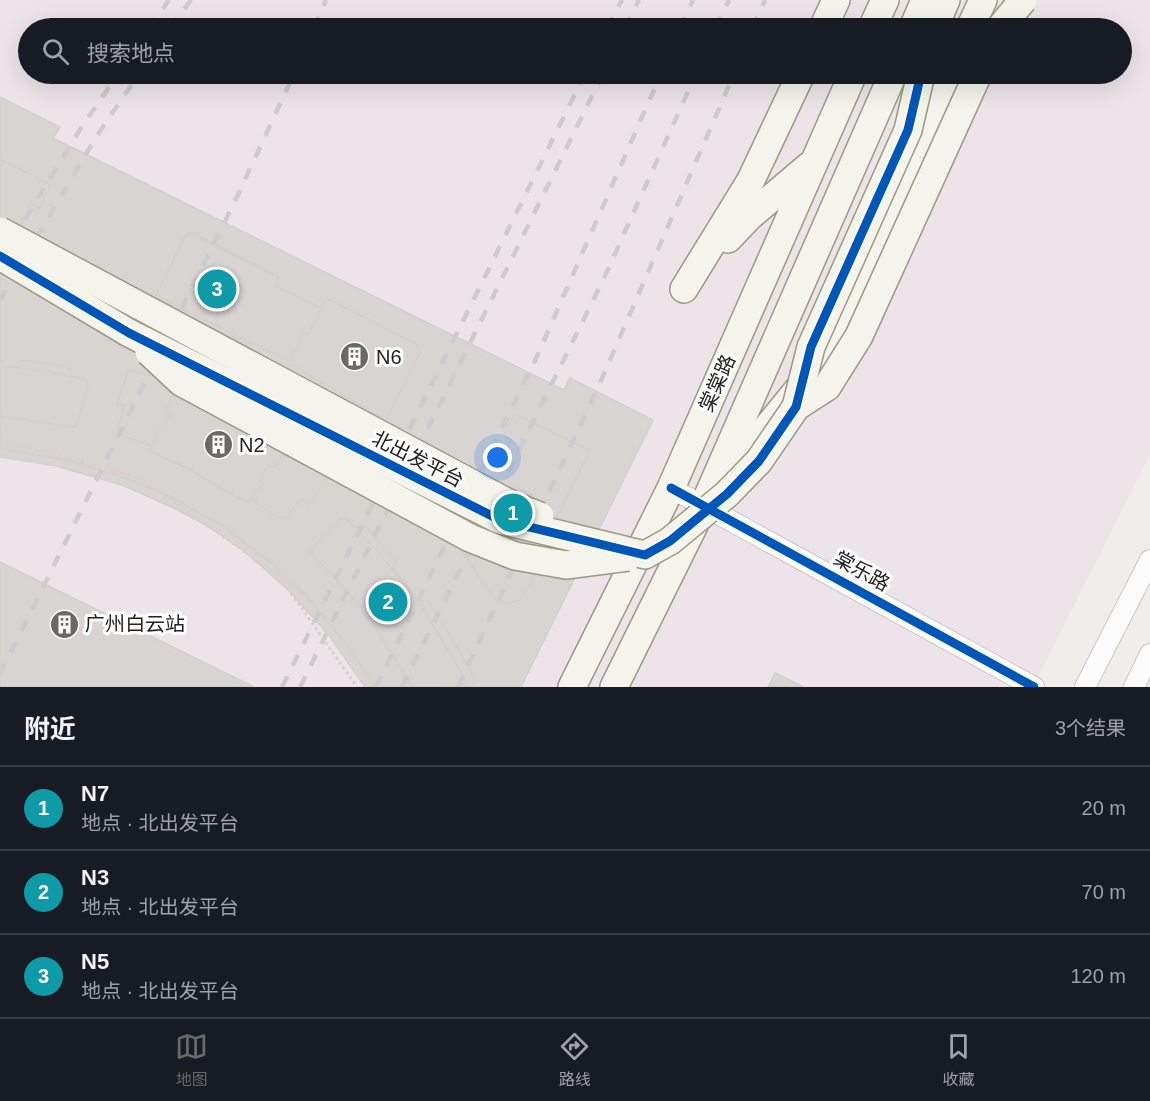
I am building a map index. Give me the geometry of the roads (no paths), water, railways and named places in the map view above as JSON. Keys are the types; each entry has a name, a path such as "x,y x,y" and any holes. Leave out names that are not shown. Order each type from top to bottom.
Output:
{"street":[{"path":"828,18 836,0"},
{"path":"877,18 885,0"},
{"path":"917,18 925,0"},
{"path":"938,18 946,0"},
{"path":"962,18 970,0"},
{"path":"975,18 983,0"},
{"path":"1003,18 1011,0"},
{"path":"1008,18 1023,0"},
{"path":"796,84 751,180 684,289 736,230 814,162"},
{"name":"棠棠路","path":"572,687 671,488 849,84"},
{"name":"棠棠路","path":"614,687 704,505 889,84"},
{"path":"908,130 919,84"},
{"path":"645,555 670,541 727,494 759,461 796,407 811,347 908,130 932,84"},
{"path":"704,505 818,365 945,84"},
{"path":"796,407 827,387 859,336 973,84"},
{"name":"北出发平台","path":"0,231 512,505 645,555"},
{"name":"北出发平台","path":"0,256 129,333 500,520 645,555"},
{"name":"棠乐路","path":"671,488 1034,687"},
{"path":"1085,687 1150,560"},
{"path":"1134,687 1150,654"}],"railway":[{"path":"156,18 169,0"},
{"path":"178,18 191,0"},
{"path":"318,18 326,0"},
{"path":"612,18 622,0"},
{"path":"630,18 639,0"},
{"path":"685,18 693,0"},
{"path":"721,18 729,0"},
{"path":"757,18 765,0"},
{"path":"0,260 81,128 111,84"},
{"path":"0,300 96,137 132,84"},
{"path":"0,674 234,203 289,84"},
{"path":"282,687 580,84"},
{"path":"300,687 598,84"},
{"path":"376,687 538,354 657,84"},
{"path":"402,687 605,276 691,84"},
{"path":"458,687 600,383 730,84"}],"place":[{"name":"N5","path":"217,289"},
{"name":"N6","path":"355,357"},
{"name":"N2","path":"218,445"},
{"name":"N7","path":"513,513"},
{"name":"N3","path":"388,602"},
{"name":"广州白云站","path":"64,624"}]}
